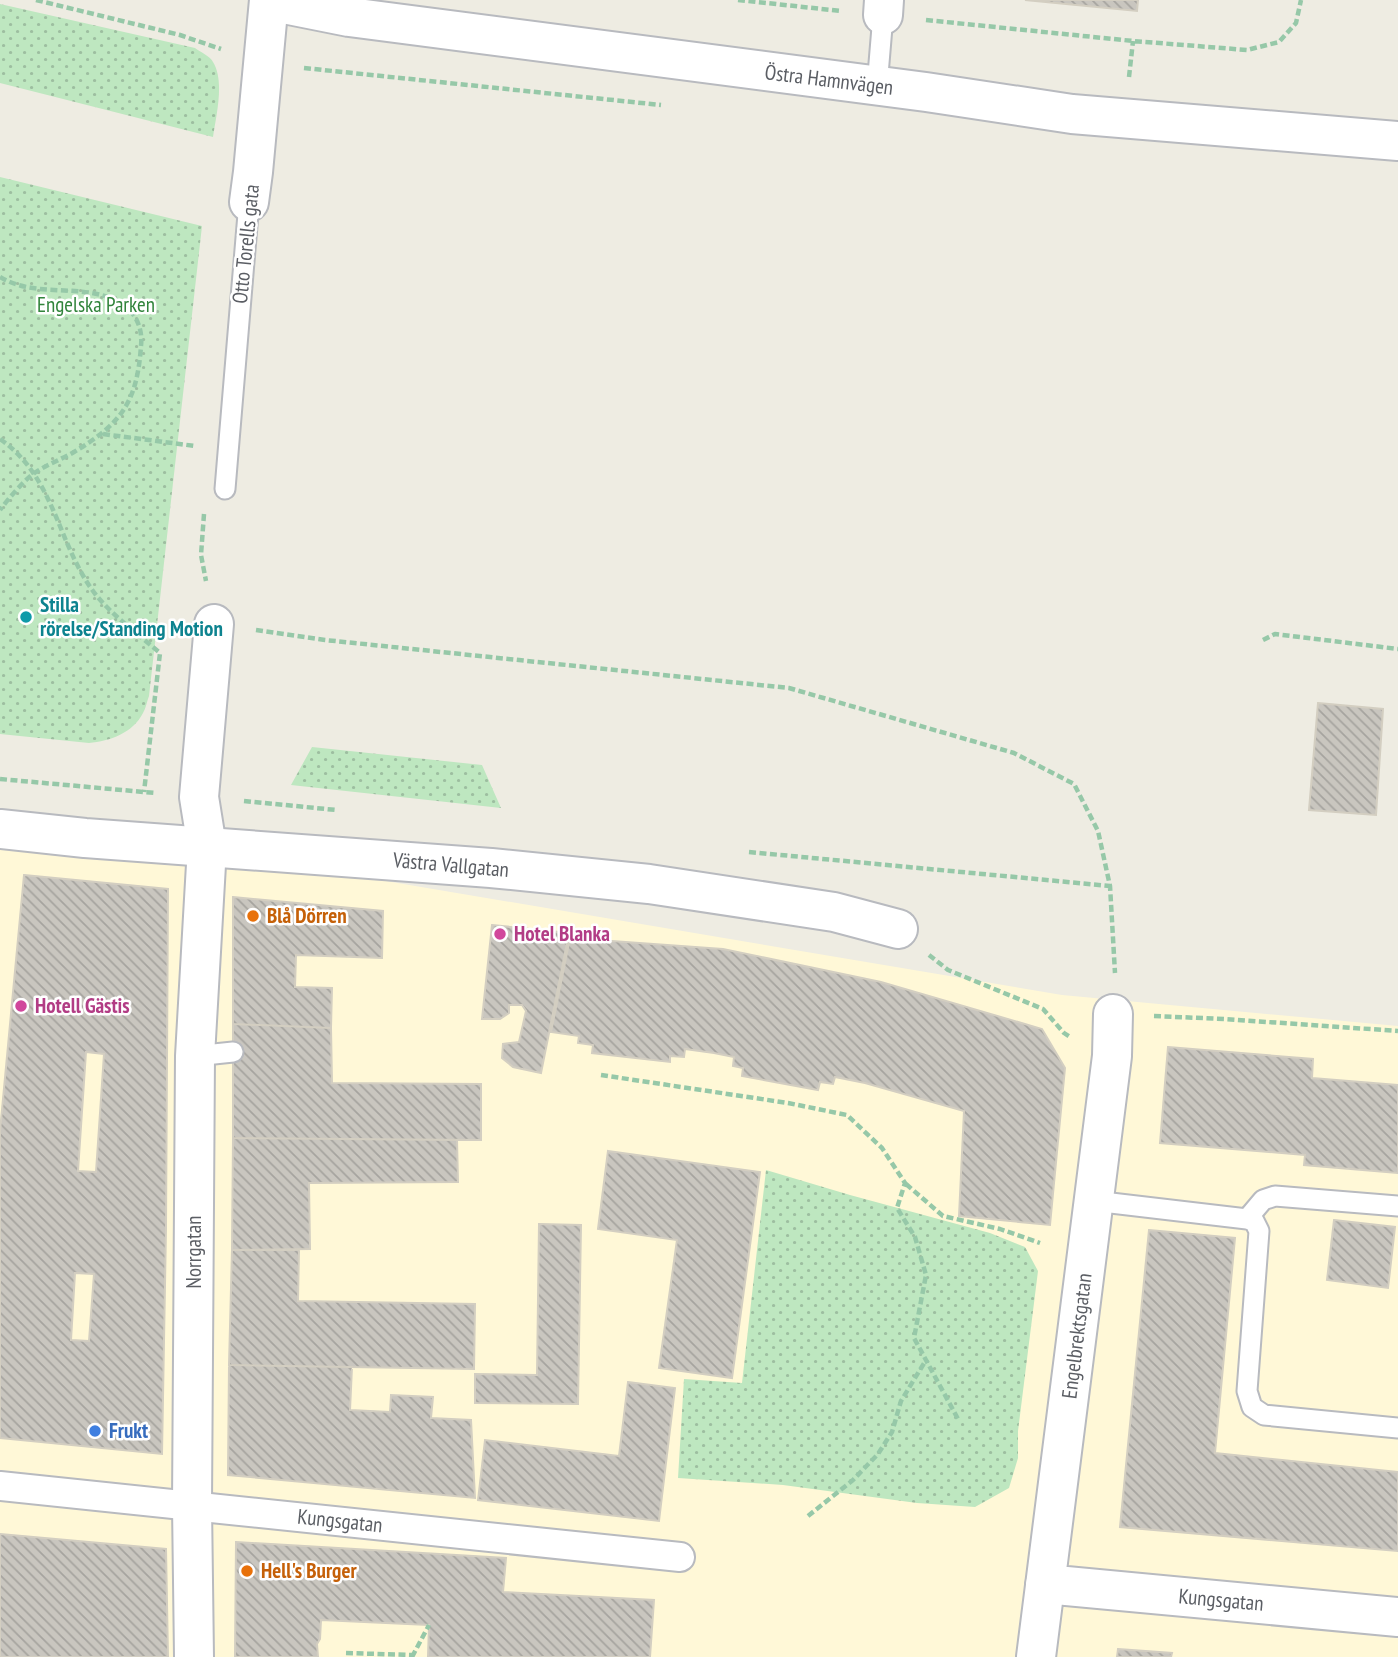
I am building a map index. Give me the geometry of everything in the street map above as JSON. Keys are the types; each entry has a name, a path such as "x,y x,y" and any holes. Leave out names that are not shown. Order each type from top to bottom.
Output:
{"street":[{"name":"Otto Torells gata","path":"249,202 263,63 266,1"},
{"name":"Östra Hamnvägen","path":"266,1 349,17 926,92 1072,114 1398,141"},
{"path":"207,847 199,797 214,624"},
{"name":"Västra Vallgatan","path":"0,829 85,838 491,868 649,884 834,912 898,929"},
{"name":"Norrgatan","path":"194,1657 192,1505 195,1056 207,847"},
{"name":"Engelbrektsgatan","path":"1036,1657 1112,1056 1113,1014"},
{"name":"Kungsgatan","path":"0,1486 680,1557"},
{"name":"Kungsgatan","path":"1045,1584 1398,1617"}],"lane":[{"path":"877,87 884,8"},
{"name":"Otto Torells gata","path":"225,489 249,202"},
{"path":"195,1056 233,1052"},
{"path":"1247,1219 1263,1200 1275,1196 1398,1206"},
{"path":"1094,1202 1247,1219 1254,1222 1259,1231 1247,1391 1252,1407 1264,1415 1398,1428"}],"path":[{"path":"36,0 180,35 263,63"},
{"path":"738,0 884,8 1133,41 1247,50 1279,42 1296,23 1301,0"},
{"path":"0,510 34,473 73,453 102,433 124,411 134,392 142,337 138,322 130,309 116,300 96,293 45,290 1,279"},
{"path":"102,433 195,446"},
{"path":"0,439 24,459 34,473 79,566 96,594 160,653 144,792"},
{"path":"214,624 326,640 789,688 1014,752 1074,784 1098,831 1110,886 1115,971"},
{"path":"1263,640 1275,634 1398,649"},
{"path":"898,929 948,970 1043,1009 1064,1033 1089,1051 1112,1056"},
{"path":"1113,1014 1224,1018 1398,1031"},
{"path":"601,1075 788,1103 847,1115 882,1148 905,1183 943,1216 1000,1229 1040,1243"},
{"path":"905,1183 897,1208 915,1237 926,1275 914,1338 958,1419"},
{"path":"808,1516 853,1480 878,1454 892,1432 901,1401 926,1360"},
{"path":"346,1653 412,1656 429,1625"}],"shaded area":[{"path":"0,816 1062,995 1398,1026 1398,1657 0,1657"}],"green space":[{"path":"0,4 195,48 212,60 217,70 219,99 213,137 0,83"},
{"name":"Engelska Parken","path":"0,177 202,226 149,696 144,711 133,726 120,735 97,742 0,734"},
{"path":"312,747 482,765 501,808 291,785"},
{"path":"766,1170 990,1233 1025,1247 1038,1271 1018,1431 1018,1458 1009,1488 975,1507 917,1503 783,1485 678,1478 684,1379 742,1383"}],"building":[{"path":"1025,0 1138,0 1137,11"},
{"path":"1318,703 1383,709 1376,815 1309,810"},
{"path":"24,875 168,889 162,1454 0,1438 0,1131","holes":["86,1052 104,1054 96,1172 78,1171","75,1273 94,1274 89,1341 71,1340"]},
{"path":"233,897 383,911 382,958 296,955 295,987 332,988 331,1028 233,1024"},
{"path":"492,925 569,933 541,1073 513,1067 502,1058 503,1044 519,1042 526,1011 522,1005 509,1005 509,1013 500,1019 482,1019"},
{"path":"570,938 723,949 881,982 1042,1029 1065,1068 1050,1225 959,1216 964,1111 835,1077 833,1084 820,1082 818,1090 742,1076 743,1068 733,1066 734,1057 714,1053 685,1049 684,1057 670,1056 670,1062 592,1053 593,1045 578,1043 579,1036 551,1032"},
{"path":"233,1024 331,1028 332,1083 481,1084 481,1140 233,1138"},
{"path":"1168,1047 1313,1059 1312,1078 1398,1085 1398,1173 1304,1165 1305,1155 1160,1143"},
{"path":"233,1138 457,1140 458,1182 309,1183 310,1249 232,1250"},
{"path":"608,1151 760,1172 732,1378 659,1368 677,1240 598,1229"},
{"path":"1334,1220 1395,1227 1388,1288 1327,1280"},
{"path":"539,1224 581,1225 578,1404 475,1403 475,1374 537,1375"},
{"path":"1149,1230 1235,1238 1215,1453 1398,1472 1398,1551 1120,1527"},
{"path":"232,1250 299,1250 298,1301 475,1304 474,1369 229,1365"},
{"path":"229,1365 352,1367 350,1410 390,1412 391,1395 433,1397 431,1418 471,1420 475,1498 228,1475"},
{"path":"628,1382 675,1388 659,1521 478,1500 485,1440 619,1456"},
{"path":"0,1534 166,1549 168,1657 0,1657"},
{"path":"236,1542 506,1558 503,1592 654,1600 650,1657 428,1657 429,1625 321,1620 318,1657 235,1657"},
{"path":"1118,1649 1172,1653 1171,1657 1117,1657"}],"place":[{"name":"Stilla rörelse/Standing Motion","path":"26,617"},
{"name":"Blå Dörren","path":"253,916"},
{"name":"Hotel Blanka","path":"500,934"},
{"name":"Hotell Gästis","path":"21,1006"},
{"name":"Frukt","path":"95,1431"},
{"name":"Hell's Burger","path":"247,1571"}]}
